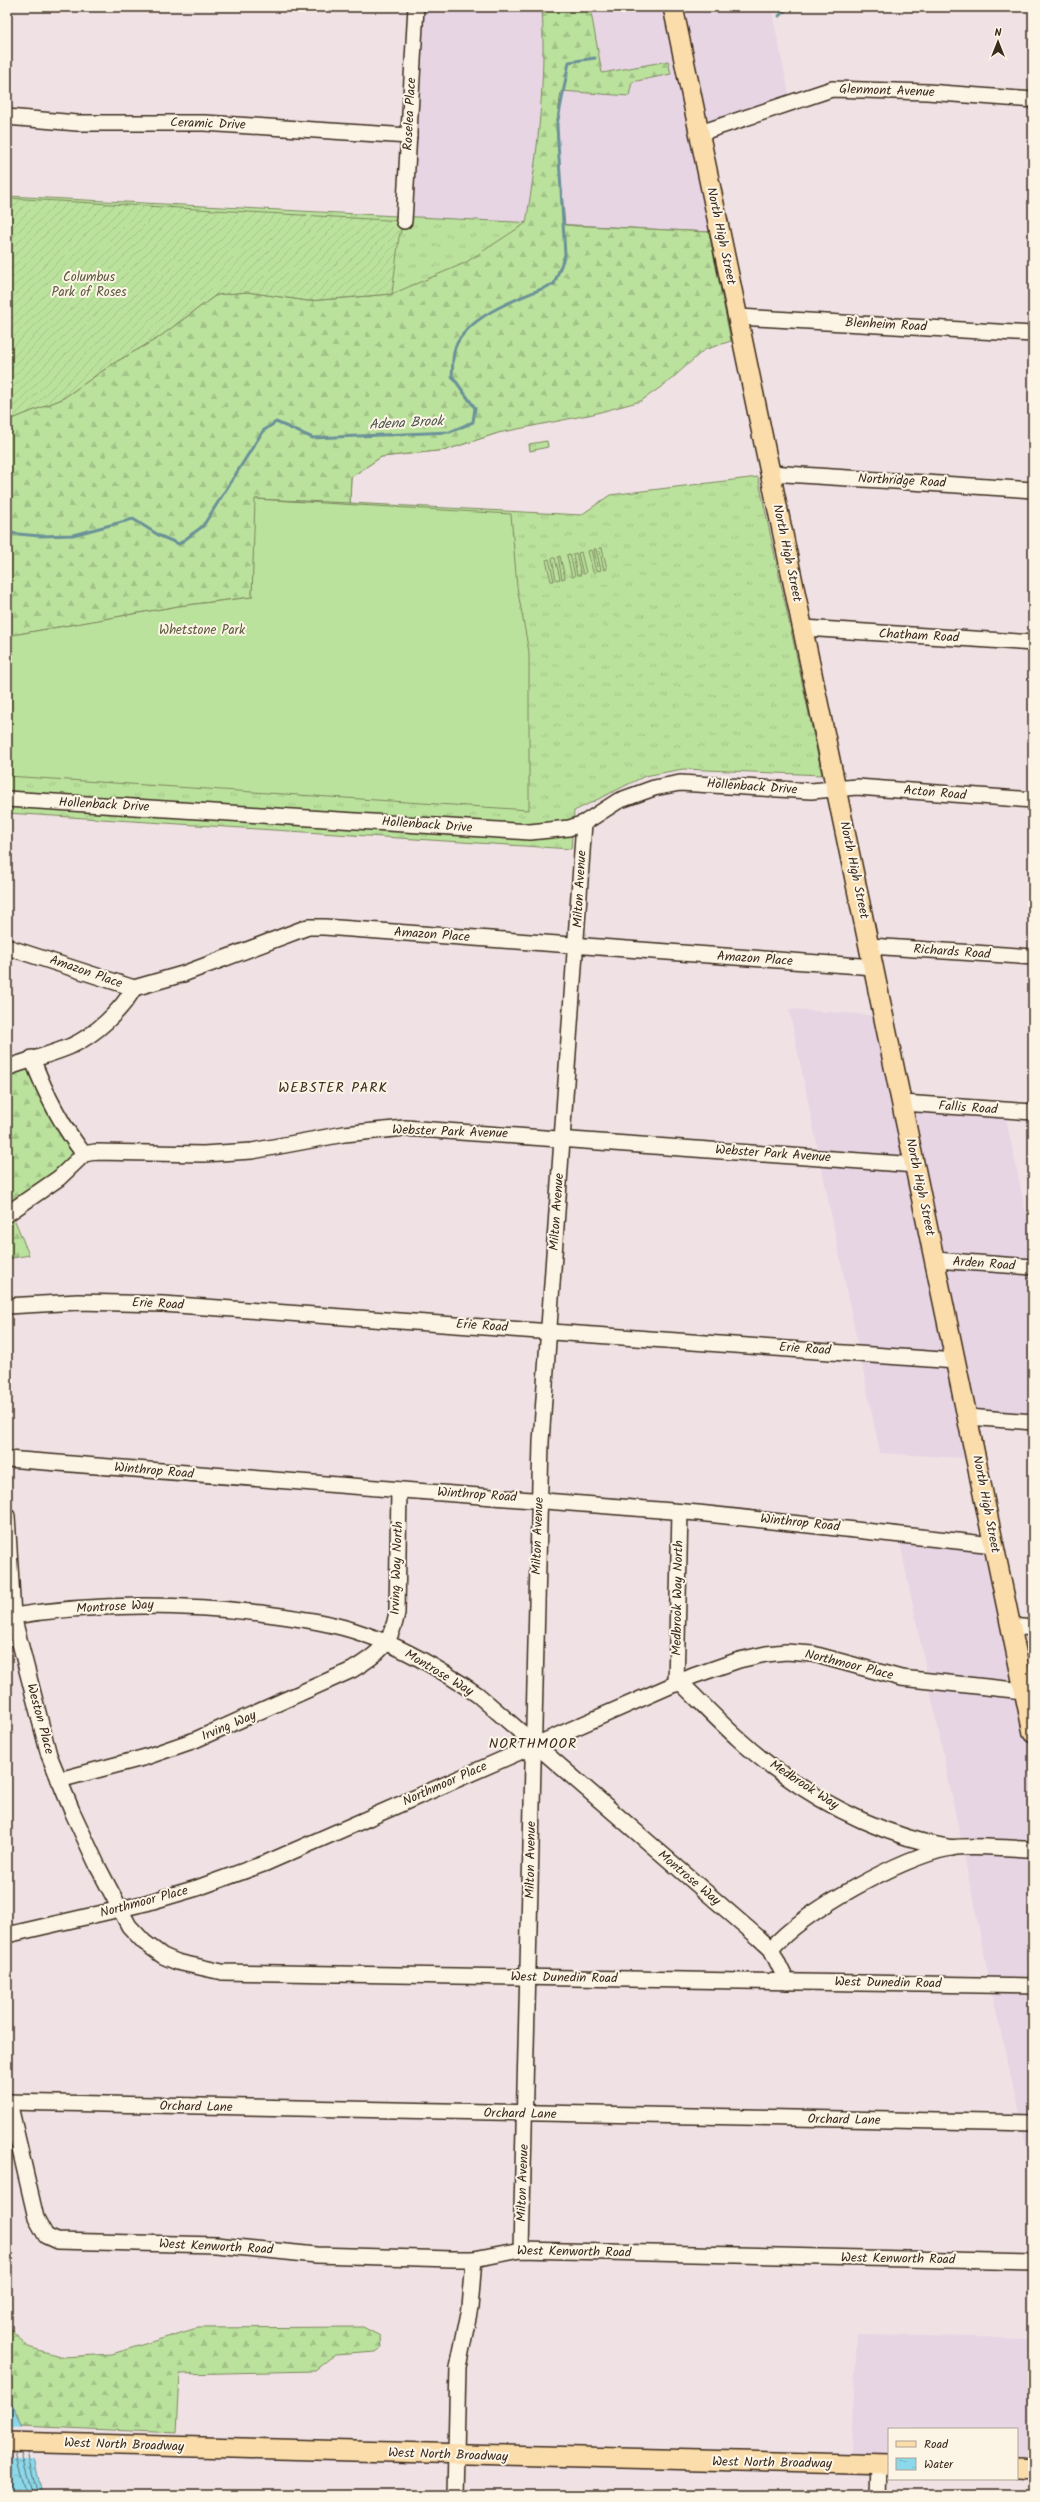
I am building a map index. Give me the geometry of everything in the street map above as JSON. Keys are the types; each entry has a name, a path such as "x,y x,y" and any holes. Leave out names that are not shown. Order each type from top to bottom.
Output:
{"main road":[{"name":"North High Street","path":"673,7 916,1164 1033,1733"},
{"name":"West North Broadway","path":"7,2442 456,2455 884,2465"},
{"path":"1018,2468 1033,2469"}],"street":[{"name":"Roselea Place","path":"404,221 416,7"},
{"name":"Glenmont Avenue","path":"700,133 832,89 927,92 1033,100"},
{"name":"Ceramic Drive","path":"7,117 77,123 204,123 409,136"},
{"name":"Blenheim Road","path":"739,317 1033,334"},
{"name":"Northridge Road","path":"770,473 1033,490"},
{"name":"Chatham Road","path":"804,628 1033,643"},
{"name":"Hollenback Drive","path":"7,799 530,832 569,828 584,823 618,801 665,785 695,783 811,791 837,788"},
{"name":"Acton Road","path":"837,788 857,787 1033,800"},
{"name":"Milton Avenue","path":"521,2250 539,1500 548,1330 584,823"},
{"name":"Amazon Place","path":"7,947 134,988 183,974 308,927 874,967"},
{"name":"Richards Road","path":"870,946 1033,957"},
{"path":"7,1068 32,1058 71,1046 89,1035 126,1002 134,988"},
{"path":"7,1214 59,1178 84,1154 62,1123 40,1082 32,1058"},
{"name":"Fallis Road","path":"903,1103 1033,1112"},
{"name":"Webster Park Avenue","path":"84,1154 122,1151 148,1154 203,1154 252,1151 344,1134 405,1128 916,1164"},
{"name":"Arden Road","path":"935,1260 1033,1267"},
{"name":"Erie Road","path":"7,1306 116,1302 548,1330 956,1361"},
{"path":"968,1417 1033,1422"},
{"name":"Winthrop Road","path":"7,1459 680,1512 994,1545"},
{"name":"Irving Way North","path":"387,1644 394,1630 398,1613 399,1490"},
{"name":"Medbrook Way North","path":"678,1683 680,1512"},
{"name":"Weston Place","path":"7,1516 10,1616 49,1755 59,1780 119,1909"},
{"name":"Montrose Way","path":"10,1616 126,1604 192,1606 294,1618 357,1632 387,1644 452,1677 478,1695 771,1949 786,1982"},
{"path":"1011,1626 1033,1628"},
{"name":"Irving Way","path":"59,1780 146,1757 238,1722 352,1670 372,1659 387,1644"},
{"name":"Northmoor Place","path":"7,1935 119,1909 197,1888 266,1863 533,1744 678,1683 739,1660 766,1654 786,1652 812,1654 901,1678 1024,1691"},
{"name":"Medbrook Way","path":"678,1683 780,1773 793,1781 863,1820 920,1842 952,1848"},
{"path":"771,1949 784,1934 802,1920 852,1890 920,1858 952,1848 1033,1849"},
{"name":"West Dunedin Road","path":"119,1909 129,1926 163,1956 195,1968 222,1972 1033,1986"},
{"name":"Orchard Lane","path":"8,2102 525,2114 1033,2123"},
{"name":"West Kenworth Road","path":"8,2102 36,2218 46,2236 57,2241 216,2245 316,2255 474,2259 521,2250 1033,2262"},
{"path":"455,2495 458,2367 470,2308 474,2259"},
{"path":"878,2495 884,2465"}],"shaded area":[{"path":"418,7 543,7 544,45 536,163 526,223 405,217"},
{"path":"590,7 771,7 791,103 703,132 721,228 709,232 565,225 556,128 561,91 629,96 632,82 668,61 602,73"},
{"path":"789,1009 885,1016 904,1102 1004,1109 1033,1246 1033,1421 970,1417 980,1459 880,1453"},
{"path":"898,1533 994,1542 1013,1625 1033,1626 1033,2177 991,1988"},
{"path":"857,2335 1033,2338 1033,2468 1018,2467 1018,2428 888,2428 888,2465 850,2464"}],"green space":[{"path":"542,7 590,7 602,73 668,61 671,74 632,82 629,96 561,91 556,128 565,225 709,232 731,341 704,350 668,382 641,401 593,414 498,433 446,450 381,457 351,477 350,503 256,499 252,597 179,606 7,636 7,421 62,399 114,363 158,338 216,295 247,292 308,301 392,294 465,263 526,223 534,169 542,88"},
{"name":"Whetstone Park","path":"7,196 709,232 731,341 577,337 498,433 446,450 381,457 351,477 350,503 581,515 610,495 758,477 822,775 683,769 645,776 574,811 571,849 7,813"},
{"name":"Columbus Park of Roses","path":"7,198 404,221 399,237 392,294 308,301 247,292 216,295 158,338 114,363 62,399 7,421"},
{"path":"547,441 548,447 530,451 529,444"},
{"path":"255,499 511,514 517,587 529,652 529,810 7,776 7,636 179,606 252,597"},
{"path":"599,548 602,548 607,569 604,570"},
{"path":"594,549 596,549 601,570 598,571"},
{"path":"591,550 596,572 593,572 588,551"},
{"path":"581,552 586,573 583,574 578,553"},
{"path":"576,553 581,575 577,575 573,554"},
{"path":"570,554 575,576 572,577 567,555"},
{"path":"560,556 565,578 562,579 558,557"},
{"path":"552,558 555,558 560,579 556,580"},
{"path":"549,559 554,581 551,581 546,560"},
{"path":"28,1065 77,1154 66,1168 7,1209 7,1073"},
{"path":"13,1216 29,1255 7,1259 7,1219"},
{"path":"7,2325 28,2347 63,2357 112,2354 197,2328 363,2327 380,2336 381,2348 376,2352 335,2355 315,2371 180,2374 177,2433 21,2426 7,2391"}],"water":[{"path":"7,2391 35,2462 42,2495 7,2495"}],"pier":[{"path":"7,2427 23,2428 36,2459 7,2459"}],"waterway":[{"name":"Adena Brook","path":"779,16 788,7"},
{"name":"Adena Brook","path":"7,533 40,536 73,535 133,519 160,536 179,544 203,526 263,431 276,422 313,438 450,432 473,422 475,408 452,376 455,348 461,336 484,316 528,294 554,284 565,255 557,125 569,62 595,58"}],"district":[{"name":"WEBSTER PARK","path":"333,1088"},
{"name":"NORTHMOOR","path":"533,1744"}]}
